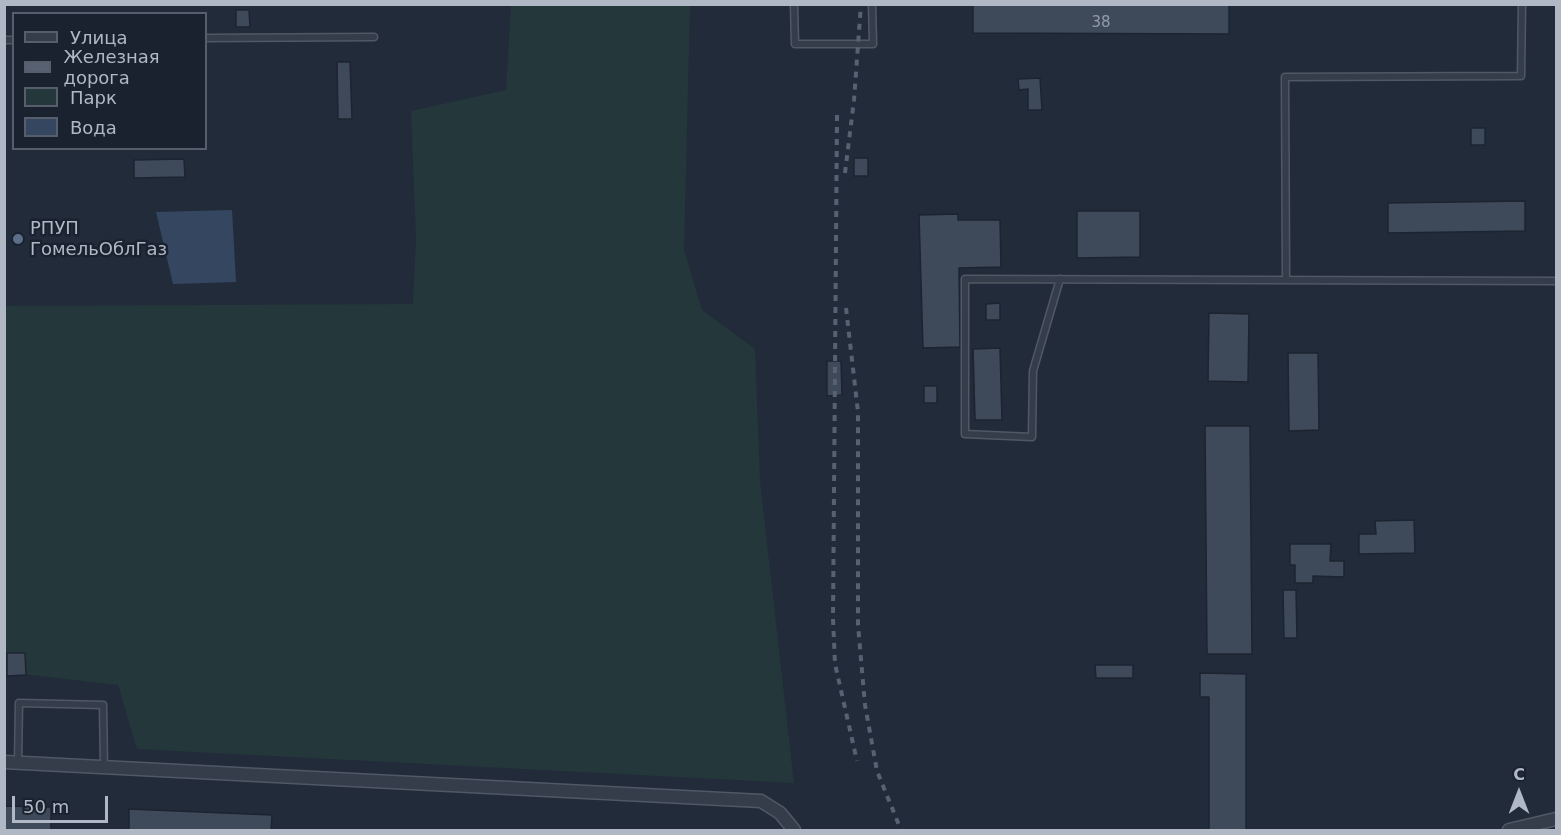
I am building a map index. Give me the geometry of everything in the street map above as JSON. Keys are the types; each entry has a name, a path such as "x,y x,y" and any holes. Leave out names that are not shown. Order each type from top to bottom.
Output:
{"street":[{"path":"4,762 762,801 780,813 794,831"},
{"path":"1509,831 1557,819"}],"lane":[{"path":"794,4 795,44 873,44 872,4"},
{"path":"1286,280 1285,77 1521,76 1522,4"},
{"path":"207,38 374,37"},
{"path":"1060,279 1033,371 1032,437 965,434 965,279 1060,279 1557,281"},
{"path":"18,763 19,703 103,705 104,767"}],"green space":[{"path":"511,5 690,5 684,250 702,310 755,349 760,481 794,783 137,749 118,685 5,672 5,306 413,304 416,238 411,111 506,90"}],"water":[{"path":"232,210 236,282 173,284 156,212"}],"building":[{"path":"973,4 1229,4 1229,34 973,33"},
{"path":"236,10 249,10 250,27 236,27"},
{"path":"337,62 350,62 352,119 338,119"},
{"path":"1040,78 1042,110 1028,110 1028,89 1019,90 1018,79"},
{"path":"1471,128 1485,128 1485,145 1471,145"},
{"path":"854,158 868,158 868,176 854,176"},
{"path":"184,159 185,177 134,178 134,160"},
{"path":"1525,201 1525,231 1388,233 1388,203"},
{"path":"1077,211 1140,211 1140,257 1077,258"},
{"path":"958,214 958,220 1000,220 1001,267 959,268 960,347 923,348 919,215"},
{"path":"1000,303 1000,320 986,320 986,304"},
{"path":"1209,313 1249,314 1248,382 1208,381"},
{"path":"1000,348 1002,420 975,420 973,349"},
{"path":"1288,353 1318,353 1319,430 1289,431"},
{"path":"827,361 841,361 842,395 827,396"},
{"path":"924,386 937,386 937,403 924,403"},
{"path":"1205,426 1250,426 1252,654 1207,654"},
{"path":"1414,520 1415,553 1359,554 1359,534 1376,534 1375,521"},
{"path":"1290,544 1331,544 1330,561 1344,561 1344,577 1313,576 1313,583 1295,583 1295,565 1290,565"},
{"path":"1283,590 1296,590 1297,638 1284,638"},
{"path":"7,653 25,653 26,675 7,676"},
{"path":"1095,665 1133,665 1133,678 1096,678"},
{"path":"1200,673 1246,674 1246,831 1209,831 1209,697 1200,697"},
{"path":"4,806 51,807 51,831 4,831"},
{"path":"129,809 272,815 271,831 129,831"}],"railway":[{"path":"845,173 854,100 861,4"},
{"path":"837,115 833,618 835,664 857,761"},
{"path":"846,308 858,412 858,625 865,705 877,771 901,830"}],"place":[{"name":"РПУП ГомельОблГаз","path":"18,239"}]}
